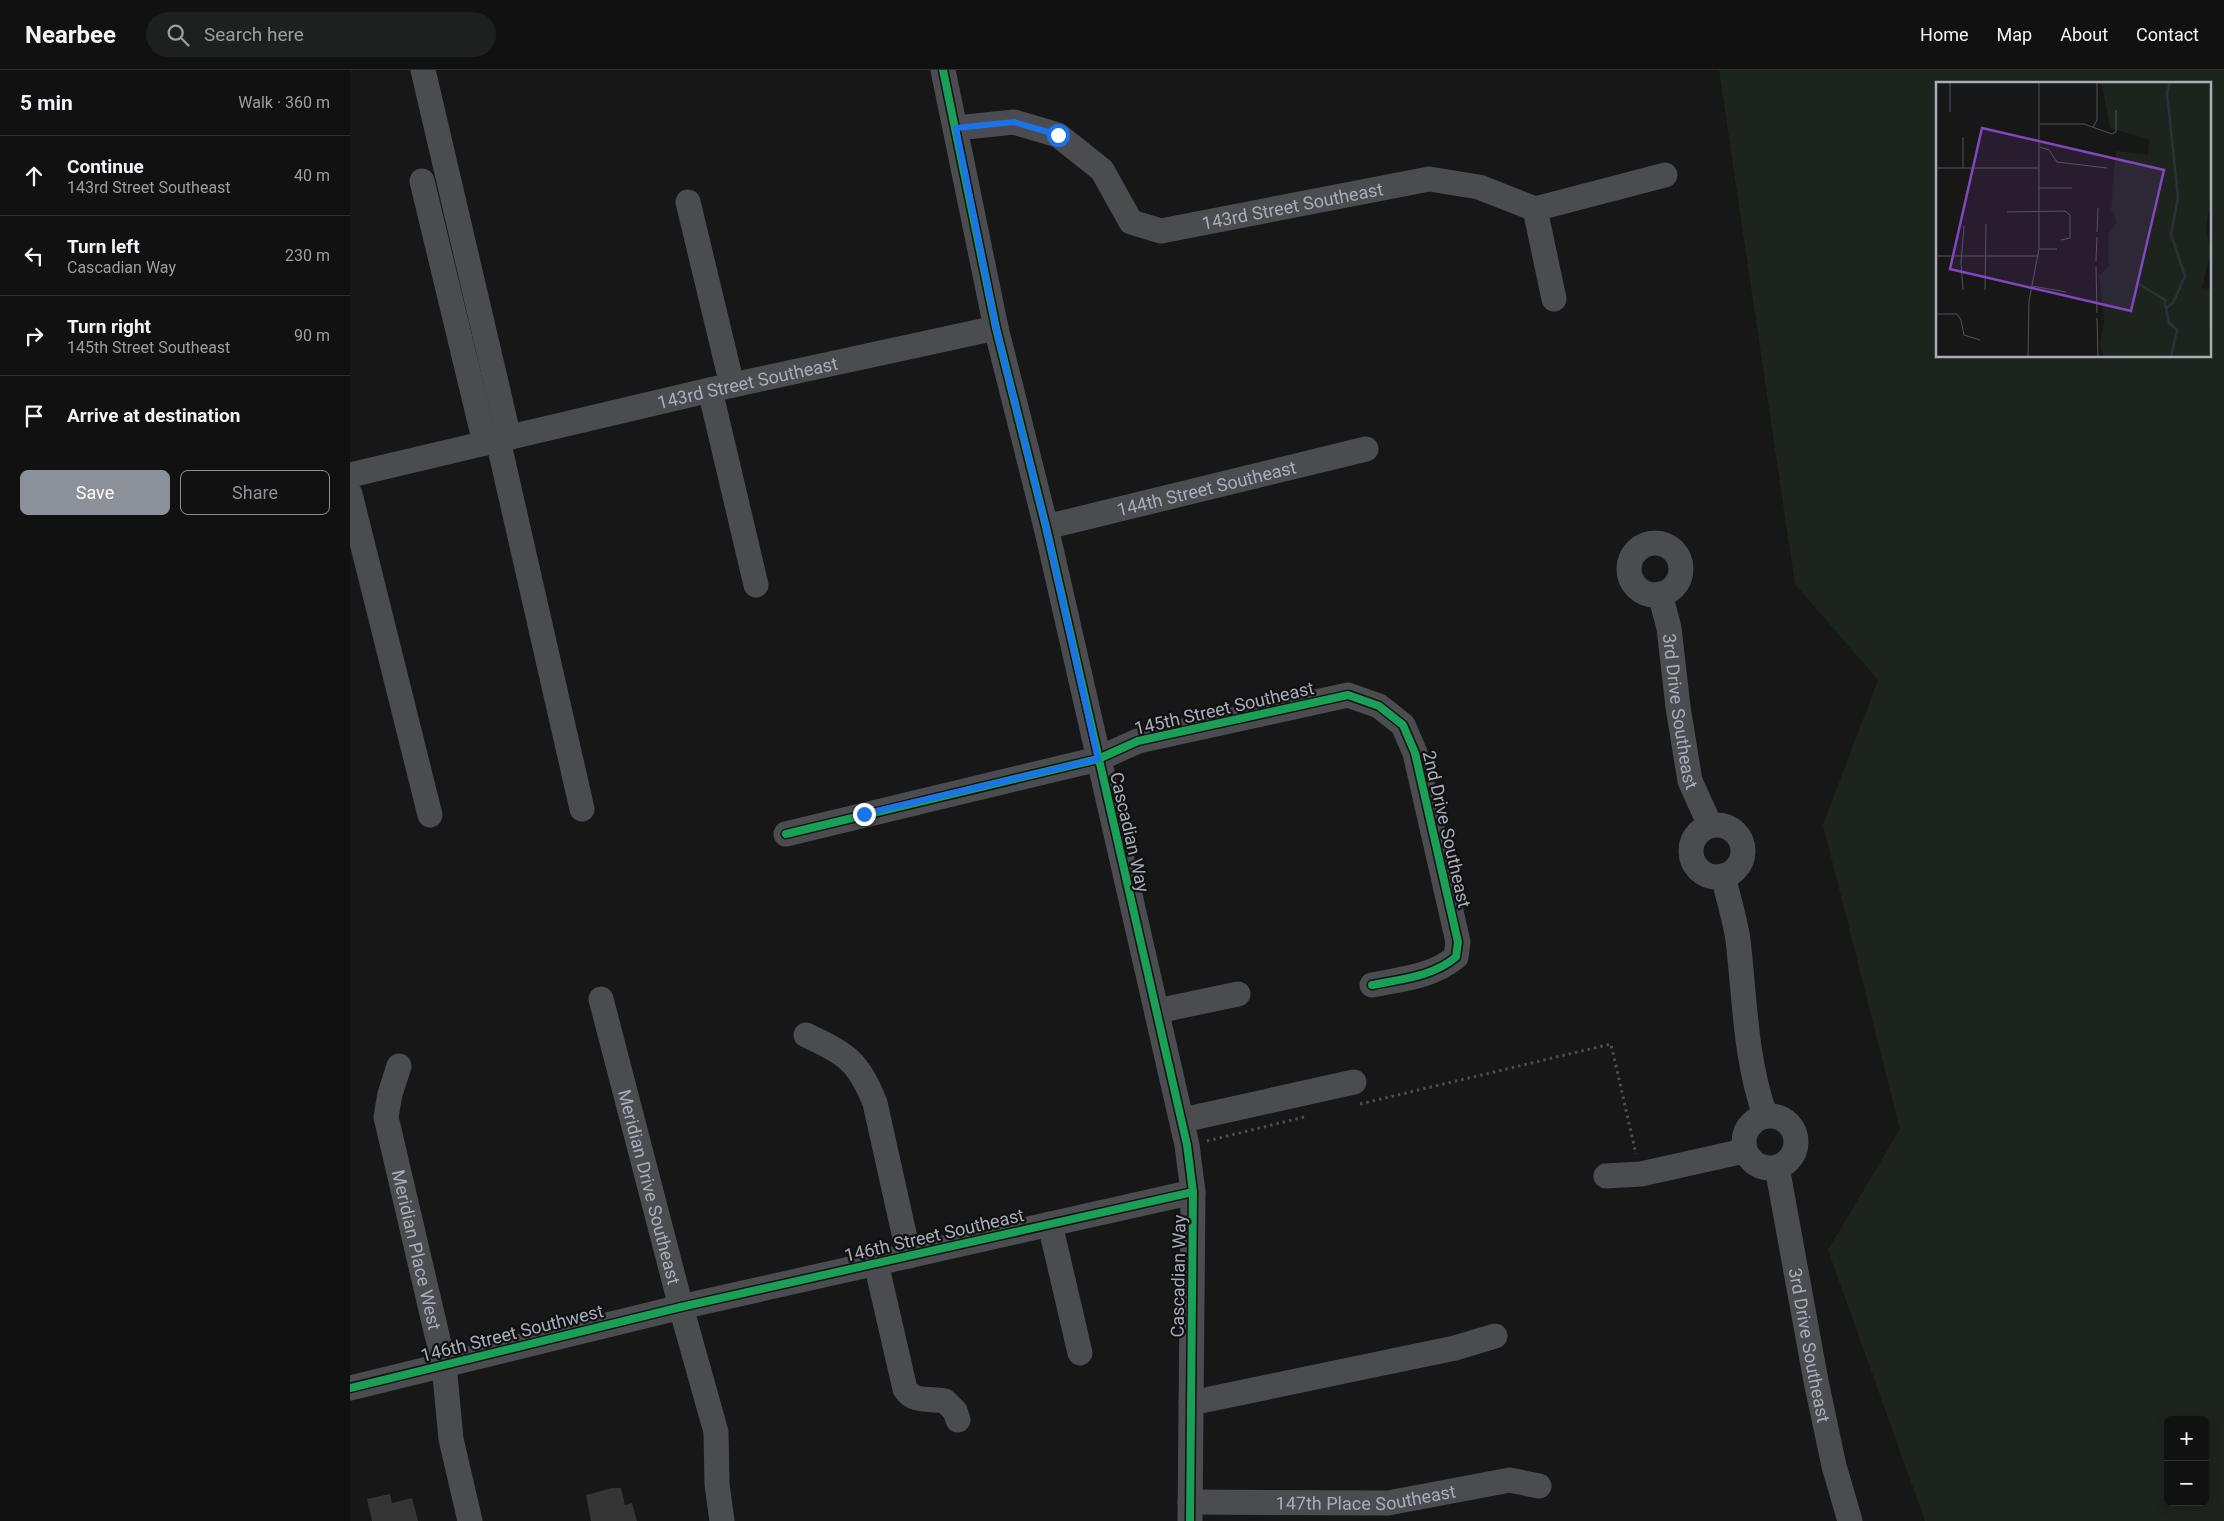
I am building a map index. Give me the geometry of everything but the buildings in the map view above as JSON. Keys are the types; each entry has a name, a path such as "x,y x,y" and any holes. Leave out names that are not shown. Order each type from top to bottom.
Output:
{"street":[{"path":"423,70 497,440 582,809"},
{"name":"Cascadian Way","path":"943,70 996,328 1046,527 1187,1145 1193,1192 1190,1511"},
{"name":"143rd Street Southeast","path":"956,128 1014,122 1058,135 1102,170 1130,222 1161,231 1429,179 1479,187 1535,209"},
{"path":"1554,299 1535,209 1665,175"},
{"path":"422,181 497,440"},
{"path":"688,202 756,585"},
{"name":"143rd Street Southeast","path":"350,475 721,387 996,328"},
{"name":"144th Street Southeast","path":"1046,527 1366,449"},
{"path":"350,494 430,815"},
{"name":"3rd Drive Southeast","path":"1660,594 1669,628 1678,707 1690,780 1710,825"},
{"name":"145th Street Southeast","path":"786,834 1098,759 1138,741 1348,695 1379,706"},
{"name":"2nd Drive Southeast","path":"1372,985 1428,973 1444,967 1456,957 1458,942 1416,753 1403,725 1379,706"},
{"path":"1710,825 1728,828 1741,840 1742,858 1738,866 1723,876 1707,875 1695,865 1692,858 1693,841 1697,834 1710,825"},
{"path":"1723,876 1738,939 1750,1058 1756,1090 1765,1116"},
{"path":"1157,1011 1238,994"},
{"name":"Meridian Drive Southeast","path":"601,999 681,1307 716,1432 717,1484 722,1521"},
{"path":"806,1035 840,1051 855,1064 867,1083 875,1103 909,1256"},
{"name":"Meridian Place West","path":"398,1066 386,1117 444,1365 451,1439 470,1521"},
{"path":"1182,1120 1352,1094"},
{"path":"1765,1116 1782,1120 1789,1125 1796,1141 1791,1157 1777,1167 1761,1167 1754,1163 1744,1151 1746,1133 1750,1125 1765,1116"},
{"path":"1606,1176 1641,1174 1744,1151"},
{"name":"3rd Drive Southeast","path":"1777,1167 1794,1259 1800,1306 1834,1466 1850,1521"},
{"name":"146th Street Southeast","path":"681,1307 1193,1192"},
{"path":"1050,1224 1080,1353"},
{"path":"876,1263 905,1389 910,1396 924,1400 945,1401 955,1411 958,1420"},
{"name":"146th Street Southwest","path":"350,1388 681,1307"},
{"path":"1191,1403 1455,1348 1495,1336"},
{"name":"147th Place Southeast","path":"1190,1511 1388,1503 1510,1480 1539,1486"}],"path":[{"path":"1352,1094 1611,1044 1641,1174"},
{"path":"1187,1145 1312,1115"}],"shaded area":[{"path":"1719,70 2224,70 2224,1521 1925,1521 1828,1250 1900,1129 1823,825 1878,680 1795,584"}],"cycle path":[{"path":"943,70 996,328 1046,527 1187,1145 1193,1192 1190,1521"},
{"path":"786,834 1098,759 1138,741 1348,695 1379,706 1403,725 1415,753 1458,942 1456,957 1447,964 1427,973 1372,985"},
{"path":"350,1388 681,1307 1193,1192"}],"route":[{"path":"864,814 1098,759 1046,527 996,328 956,128 1014,122 1058,135"}]}
